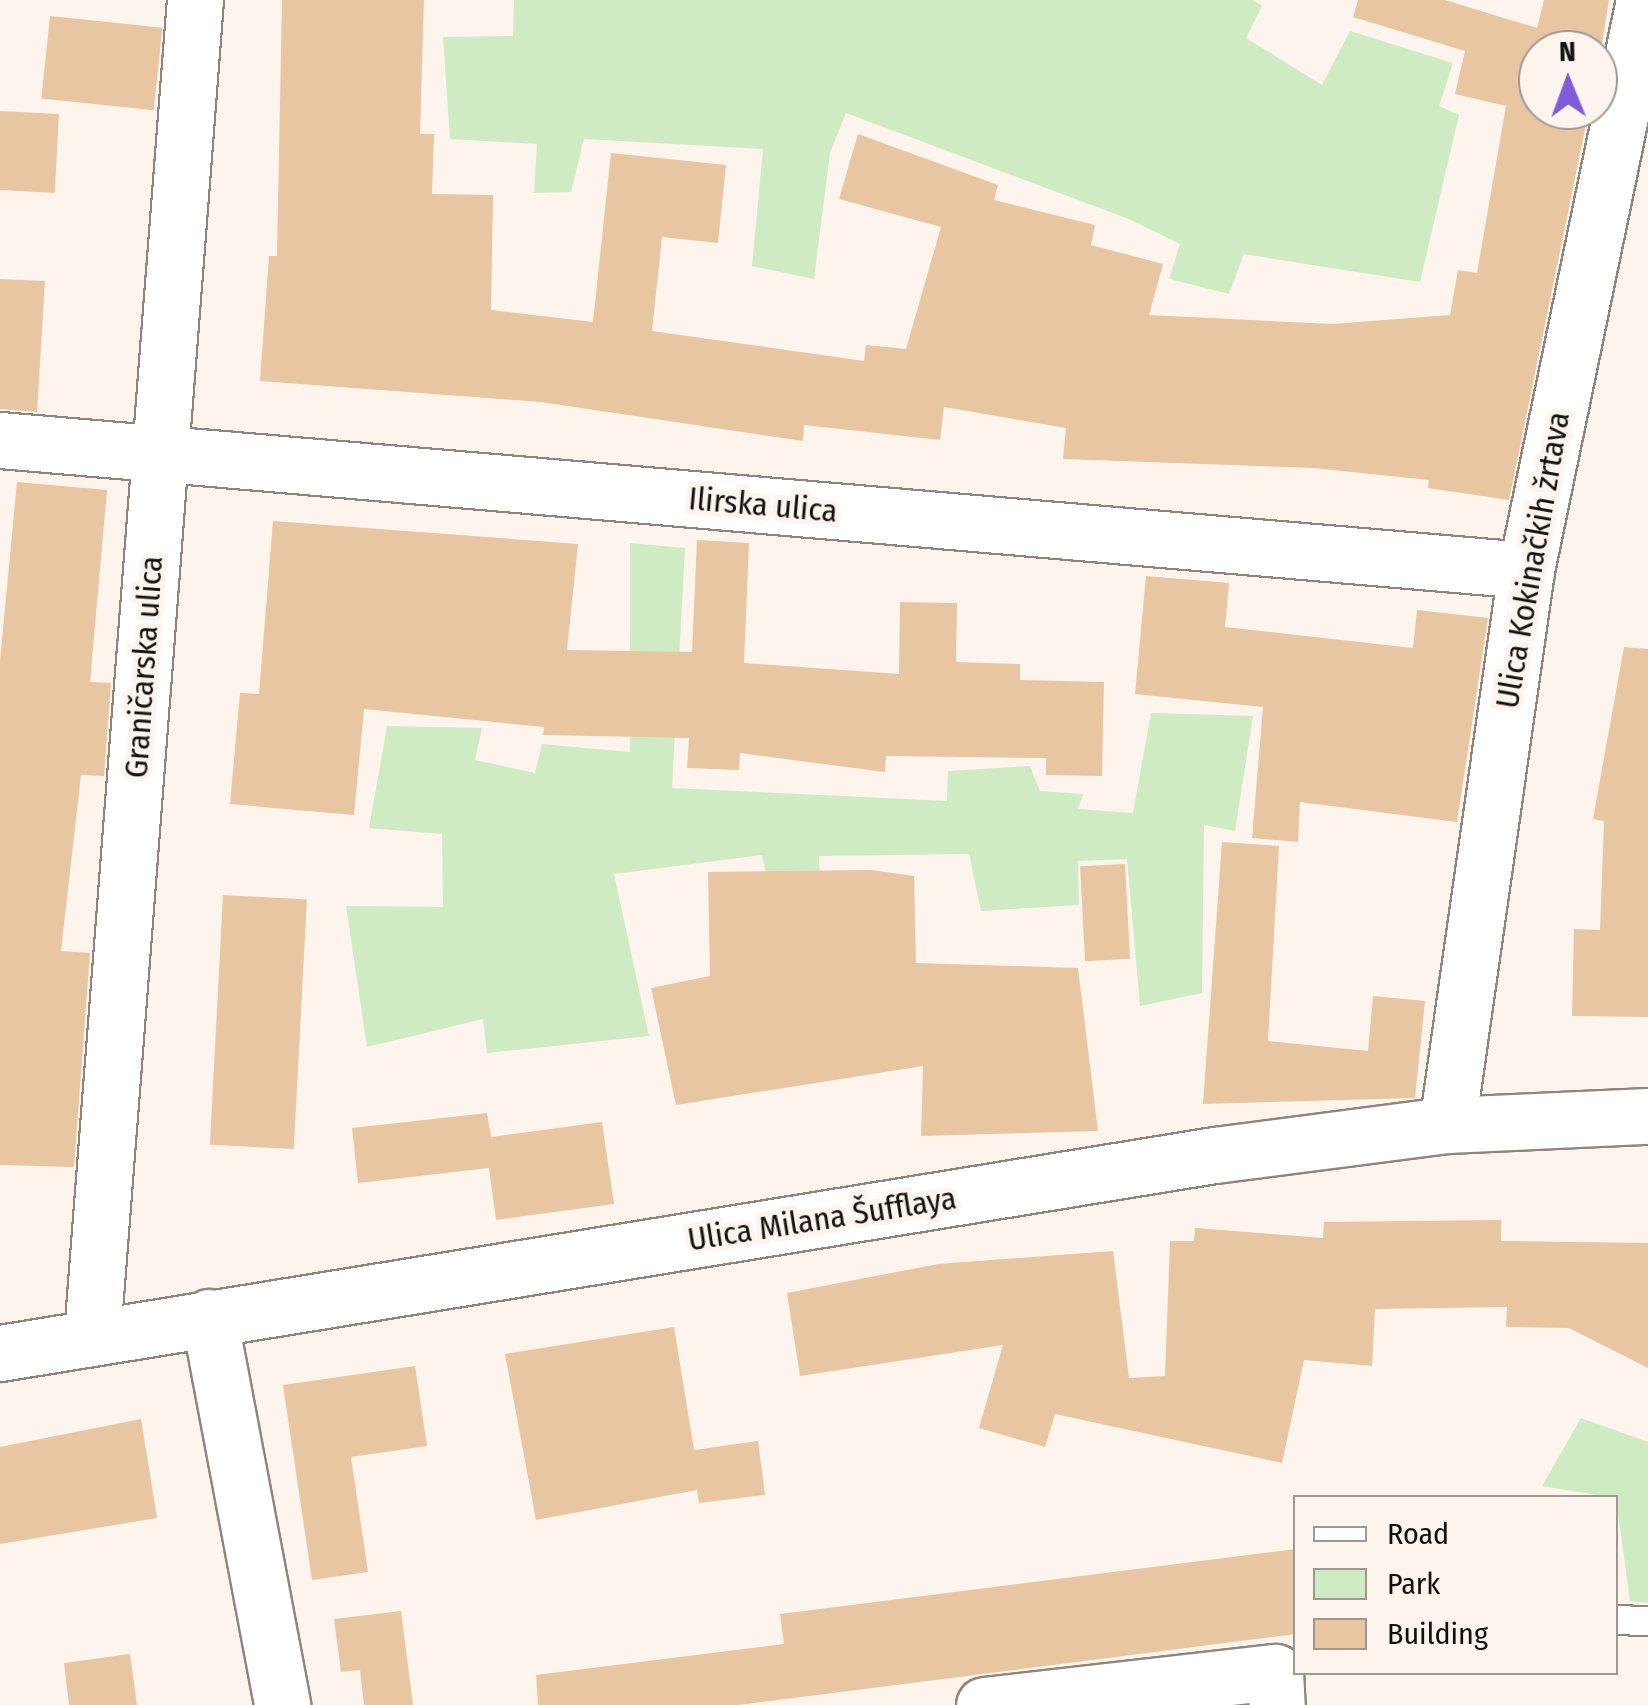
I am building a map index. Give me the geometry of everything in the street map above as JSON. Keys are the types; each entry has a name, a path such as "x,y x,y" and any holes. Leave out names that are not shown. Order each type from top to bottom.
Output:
{"street":[{"name":"Graničarska ulica","path":"92,1335 195,0"},
{"name":"Ulica Kokinačkih žrtava","path":"1447,1125 1526,570 1644,0"},
{"name":"Ilirska ulica","path":"0,440 1526,570"},
{"name":"Ulica Milana Šufflaya","path":"0,1353 92,1335 1447,1125 1648,1116"},
{"path":"210,1318 282,1705"},
{"path":"984,1705 1282,1682"}],"lane":[{"path":"1618,1620 1648,1621"}],"green space":[{"path":"514,0 1253,0 1262,6 1246,38 1322,85 1350,31 1453,63 1439,106 1459,115 1420,282 1244,254 1229,294 1169,279 1180,244 1129,219 846,113 830,153 814,279 752,266 763,149 584,139 571,192 534,193 537,144 450,139 443,37 513,36"},
{"path":"630,543 685,548 672,788 947,801 948,771 1030,766 1040,791 1083,794 1078,809 1133,813 1151,713 1253,716 1235,831 1204,825 1202,993 1140,1006 1127,859 1078,861 1079,905 981,911 969,854 819,856 821,912 775,916 762,855 614,874 649,1036 487,1053 483,1019 367,1047 346,906 443,907 442,834 369,828 387,726 482,728 475,760 535,773 542,744 630,752"},
{"path":"1581,1418 1648,1442 1648,1603 1630,1601 1618,1495 1542,1486"}],"building":[{"path":"282,0 424,0 420,134 434,134 432,194 493,195 491,310 593,322 611,153 726,165 718,243 662,237 652,331 864,361 866,345 906,349 941,227 839,199 858,134 998,185 994,200 1095,225 1091,245 1163,264 1149,315 1332,324 1450,315 1458,270 1477,273 1506,106 1455,94 1465,51 1353,17 1358,0 1445,0 1537,28 1544,0 1609,0 1604,30 1518,30 1518,130 1585,130 1509,500 1428,488 1429,480 1313,468 1063,459 1066,428 944,407 940,440 804,425 803,441 541,402 260,381 269,256 277,256"},
{"path":"50,16 162,28 154,110 41,99"},
{"path":"0,111 59,114 55,193 0,190"},
{"path":"0,279 45,281 37,412 0,409"},
{"path":"17,482 107,490 90,682 111,683 104,776 81,775 61,951 90,953 74,1167 0,1165 0,661"},
{"path":"273,521 578,544 567,650 692,652 697,540 749,543 744,663 899,674 900,602 957,603 956,662 1020,664 1020,680 1104,682 1102,776 1046,775 1046,758 886,756 885,772 740,753 739,770 687,768 689,738 543,735 544,727 364,709 354,815 230,804 240,693 259,694"},
{"path":"1146,576 1229,583 1225,627 1413,648 1417,610 1488,618 1457,822 1300,802 1298,842 1252,838 1263,707 1135,694"},
{"path":"1624,647 1648,649 1648,1017 1572,1016 1574,929 1600,930 1604,821 1593,819"},
{"path":"1222,842 1279,846 1268,1041 1368,1051 1373,996 1425,1001 1415,1098 1203,1104"},
{"path":"1125,864 1130,959 1085,961 1080,866"},
{"path":"871,870 914,876 916,963 1078,968 1098,1131 921,1136 923,1066 676,1105 651,988 710,976 708,872"},
{"path":"223,895 307,899 294,1149 210,1145"},
{"path":"487,1113 491,1137 602,1122 614,1204 496,1220 489,1168 358,1183 352,1128"},
{"path":"1501,1220 1501,1241 1648,1243 1648,1368 1569,1328 1506,1327 1507,1307 1375,1309 1372,1366 1304,1360 1282,1463 1055,1414 1045,1447 979,1428 1003,1345 800,1376 787,1293 938,1264 1113,1251 1129,1378 1165,1376 1170,1241 1194,1241 1195,1228 1323,1238 1324,1222"},
{"path":"674,1327 694,1450 758,1441 765,1495 699,1503 697,1490 536,1520 505,1354"},
{"path":"415,1366 427,1446 351,1457 368,1572 312,1580 283,1385"},
{"path":"141,1419 157,1518 0,1544 0,1447"},
{"path":"1293,1549 1293,1634 739,1705 538,1705 536,1675 784,1644 780,1614"},
{"path":"401,1611 413,1705 364,1705 360,1670 341,1672 334,1619"},
{"path":"130,1654 137,1705 69,1705 64,1663"}]}
